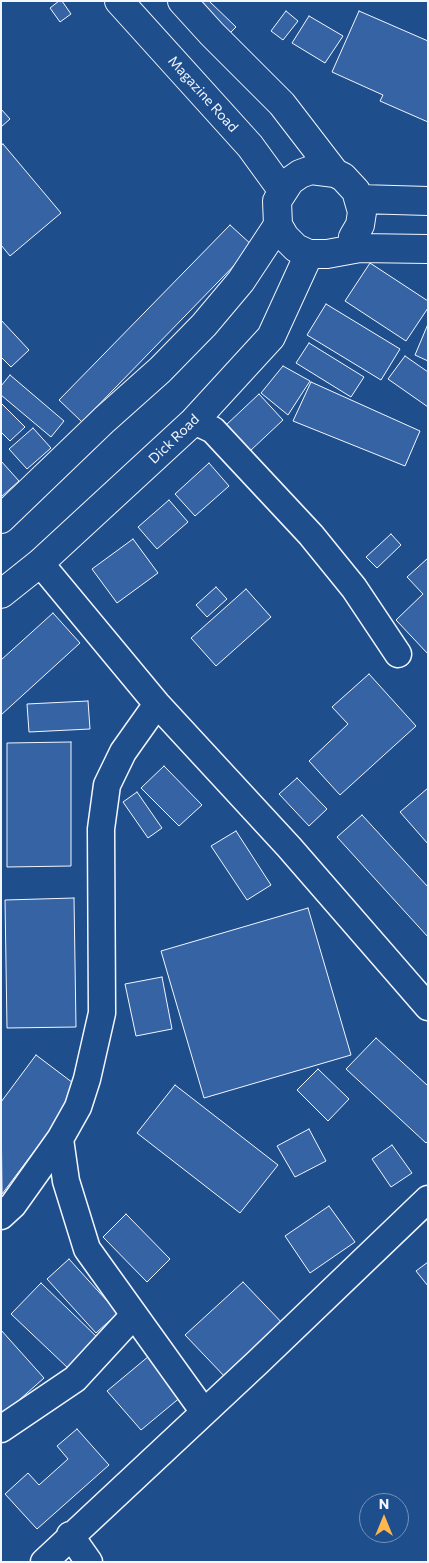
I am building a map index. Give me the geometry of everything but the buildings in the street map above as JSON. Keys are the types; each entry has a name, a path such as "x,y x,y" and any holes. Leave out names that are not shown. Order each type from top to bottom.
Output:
{"main road":[{"name":"Magazine Road","path":"119,1 250,146 282,190"},
{"path":"182,1 282,104 335,172 350,183 360,199 362,212 360,225 354,237 360,248"},
{"path":"335,172 311,170 300,174 282,190 277,201 278,225 285,238 296,248 310,254 328,254 360,248 428,249"},
{"path":"360,199 428,201"},
{"path":"1,520 104,420 160,370 204,325 241,281 278,225"},
{"name":"Dick Road","path":"1,594 40,563 194,420 271,337 310,254"}],"street":[{"path":"194,420 213,430 311,535 354,588 398,654"},
{"path":"40,563 157,704 295,854 428,1007"},
{"path":"1,1216 13,1205 60,1139 78,1107 102,1013 101,829 107,785 122,752 157,704"},
{"path":"60,1139 66,1181 88,1249 204,1412"},
{"path":"44,1562 70,1535 204,1412 428,1199"},
{"path":"1,1429 75,1379 134,1315"},
{"path":"70,1535 88,1562"}]}
